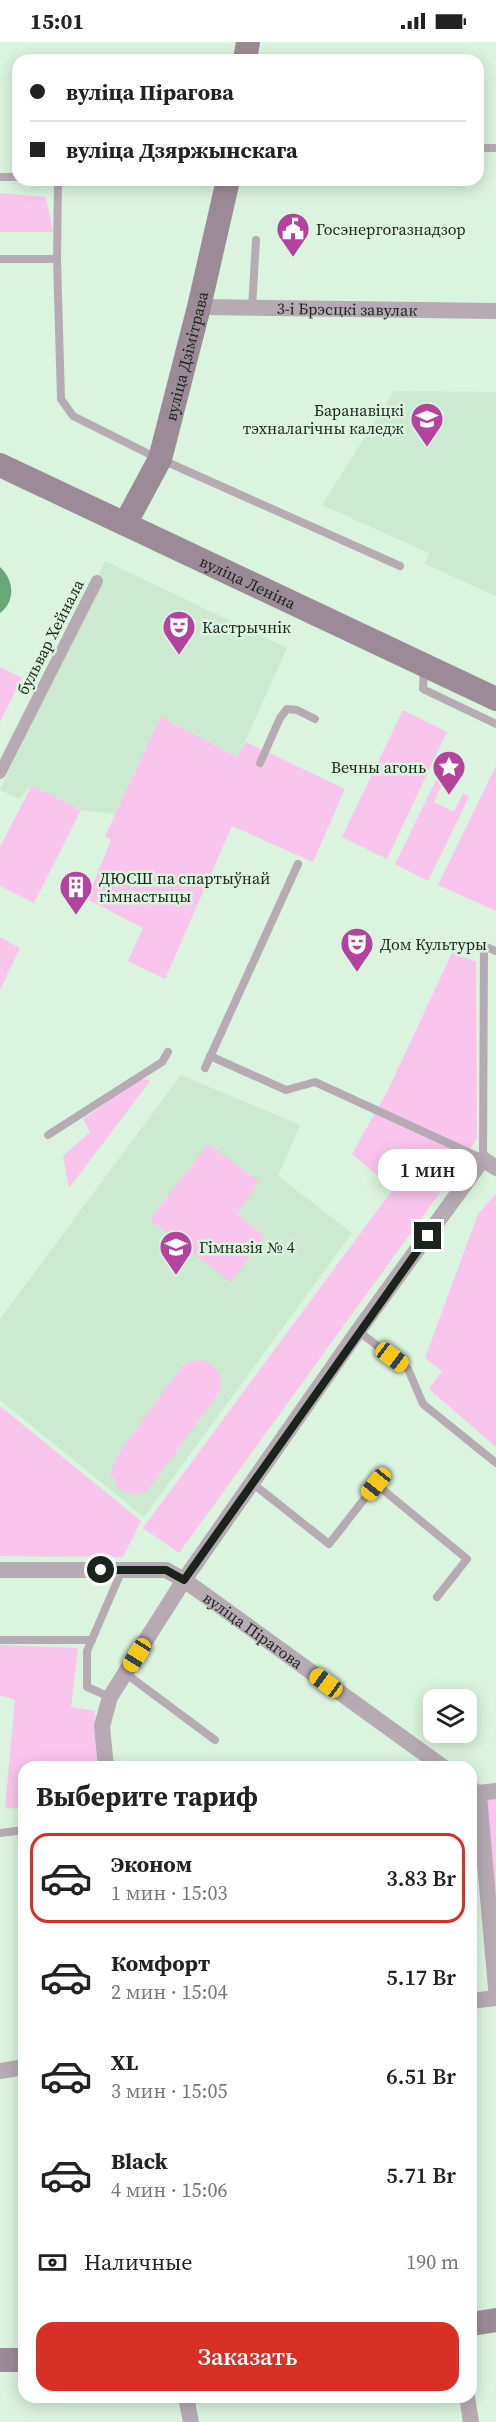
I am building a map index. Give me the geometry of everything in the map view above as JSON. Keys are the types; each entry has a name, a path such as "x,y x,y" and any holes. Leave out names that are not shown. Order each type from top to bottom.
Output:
{"main road":[{"name":"вуліца Дзімітрава","path":"125,524 160,459 199,307 227,186"},
{"name":"вуліца Леніна","path":"0,465 496,699"},
{"path":"477,2323 496,2320"},
{"path":"0,2360 18,2360"}],"street":[{"name":"3-і Брэсцкі завулак","path":"199,307 496,311"},
{"name":"бульвар Хейнала","path":"0,773 97,581"},
{"path":"105,1761 102,1726 110,1697 184,1580 358,1331 490,1164"},
{"name":"вуліца Пірагова","path":"0,1570 166,1570 184,1580 434,1761"},
{"path":"477,1790 496,1791"},
{"path":"477,1809 496,1988"},
{"path":"477,2000 496,1998"},
{"path":"0,2071 18,2068"},
{"path":"187,2403 191,2422"},
{"path":"468,2403 471,2422"}],"lane":[{"path":"58,186 57,259 61,399 74,416 160,459 400,566"},
{"path":"252,308 255,240"},
{"path":"0,259 57,259"},
{"path":"424,665 423,689 496,724"},
{"path":"260,763 280,718 287,709 297,710 315,718"},
{"path":"205,1068 298,864"},
{"path":"210,1056 286,1090 315,1082 490,1164 484,946 496,951"},
{"path":"48,1135 162,1062 168,1052"},
{"path":"358,1331 408,1369 423,1404 496,1463"},
{"path":"252,1483 328,1544 376,1484 467,1559 438,1597"},
{"path":"110,1697 87,1687 87,1651 122,1570"},
{"path":"0,1640 92,1640"},
{"path":"125,1673 215,1740"},
{"path":"0,1833 18,1831"}],"shaded area":[{"path":"0,193 46,197 53,232 0,232"},
{"name":"Баранавіцкі тэхналагічны каледж","path":"394,391 496,392 496,596 425,564 429,553 322,505"},
{"path":"105,561 287,648 238,757 161,718 115,814 81,810 32,785 19,799 0,790"},
{"path":"0,567 8,578 11,597 0,613"},
{"path":"0,667 22,678 0,722"},
{"path":"403,710 447,732 387,859 342,837"},
{"path":"161,717 237,757 246,742 345,789 313,862 232,826 165,979 128,961 143,928 87,899 111,840 105,836"},
{"path":"496,766 496,911 438,885"},
{"path":"436,780 442,784 434,802 454,812 463,793 469,797 428,881 395,864"},
{"path":"32,785 81,810 34,903 0,886 0,847"},
{"path":"0,937 20,948 0,990"},
{"path":"452,953 476,962 477,1138 463,1161 179,1553 143,1528 393,1189 352,1154 388,1090"},
{"name":"Гімназія № 4","path":"181,1075 300,1125 278,1176 352,1233 144,1517 0,1400 0,1319"},
{"path":"141,1078 150,1081 69,1188 63,1156 90,1132 83,1119"},
{"path":"208,1144 259,1181 237,1214 265,1236 231,1282 150,1220"},
{"path":"496,1194 496,1447 429,1389 442,1371 425,1358 478,1214"},
{"path":"201,1360 207,1362 219,1374 220,1385 216,1397 148,1490 137,1494 120,1490 111,1474 116,1457 180,1369 189,1362"},
{"path":"0,1406 141,1521 123,1557 0,1556"},
{"path":"0,1645 78,1648 71,1707 95,1711 99,1761 18,1761 18,1809 5,1808 15,1700 0,1695"},
{"path":"496,1794 496,1946 482,1796"}],"place":[{"name":"Госэнергогазнадзор","path":"293,258"},
{"name":"Баранавіцкі тэхналагічны каледж","path":"427,448"},
{"name":"Кастрычнік","path":"179,656"},
{"name":"Вечны агонь","path":"449,796"},
{"name":"ДЮСШ па спартыўнай гімнастыцы","path":"76,916"},
{"name":"Дом Культуры","path":"357,973"},
{"name":"Гімназія № 4","path":"176,1276"}],"route":[{"path":"101,1570 166,1570 184,1580 358,1331 428,1236"}]}
